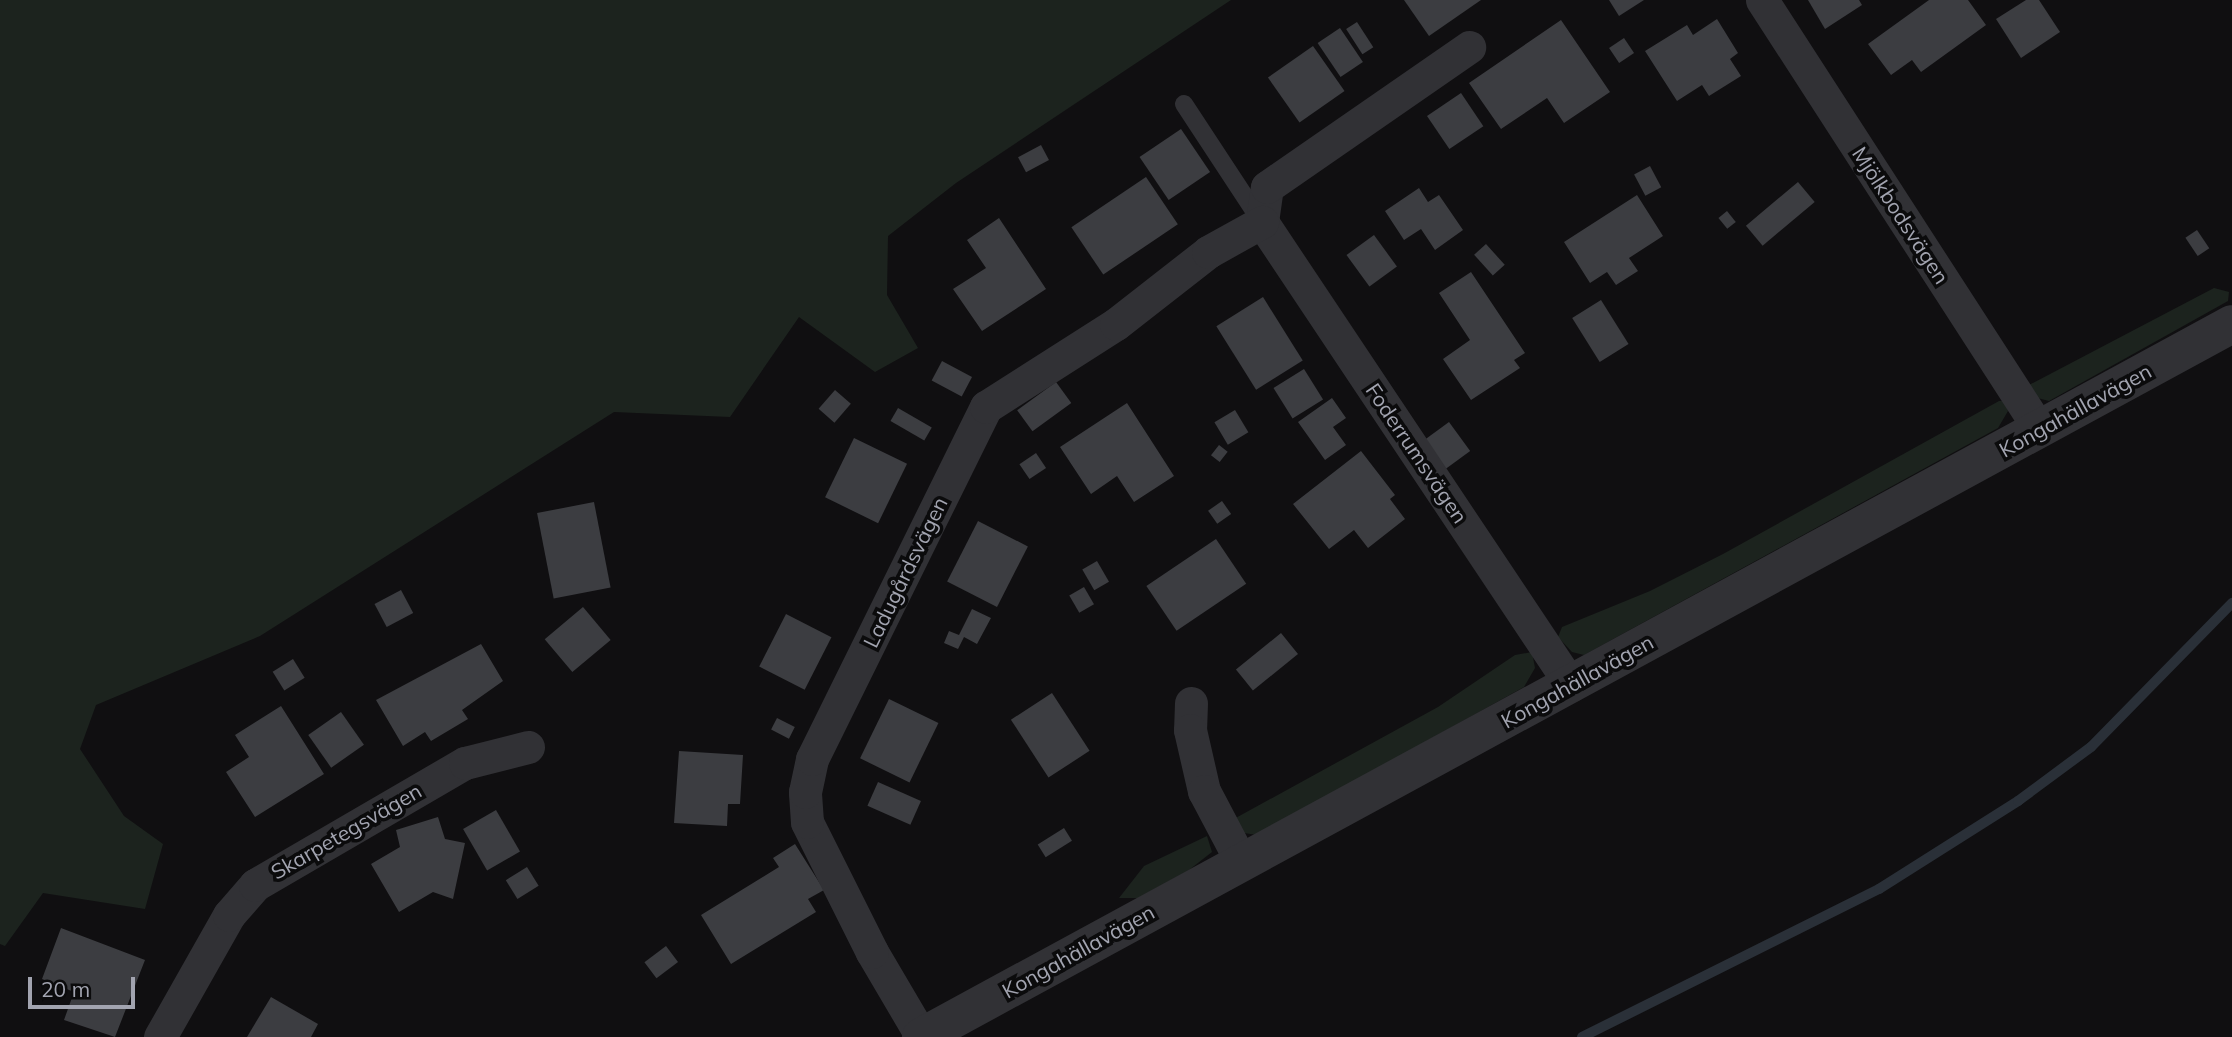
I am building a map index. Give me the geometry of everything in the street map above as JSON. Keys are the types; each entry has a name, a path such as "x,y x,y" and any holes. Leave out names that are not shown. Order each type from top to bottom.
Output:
{"street":[{"name":"Mjölkbodsvägen","path":"1762,0 2040,430"},
{"path":"1262,222 1267,187 1469,47"},
{"name":"Foderrumsvägen","path":"1262,222 1571,685"},
{"name":"Ladugårdsvägen","path":"922,1037 878,963 807,822 805,792 812,759 986,407 1115,324 1208,252 1262,222"},
{"name":"Kongahällavägen","path":"922,1037 2232,324"},
{"path":"1191,703 1189,730 1203,791 1242,863"},
{"name":"Skarpetegsvägen","path":"160,1037 229,915 255,885 465,763 528,747"}],"lane":[{"path":"1184,104 1262,222"}],"shaded area":[{"path":"0,0 1231,0 956,183 888,236 887,295 918,348 875,372 799,317 730,417 614,412 260,636 96,705 80,749 124,816 163,844 145,909 43,893 5,946 0,944"},
{"path":"2214,288 2229,292 2228,301 2049,401 2034,397 2027,386"},
{"path":"1999,401 2005,401 2008,411 1998,428 1584,655 1572,652 1558,637 1562,627 1650,591 1723,554"},
{"path":"1532,652 1535,668 1524,687 1257,835 1244,833 1232,820 1438,707 1515,655"},
{"path":"1207,836 1212,852 1189,870 1138,898 1119,898 1144,866"}],"building":[{"path":"1404,0 1481,0 1429,36"},
{"path":"1609,0 1644,0 1619,16"},
{"path":"1808,0 1859,0 1862,5 1825,29"},
{"path":"1929,0 1968,0 1986,25 1921,72 1912,60 1891,75 1868,44"},
{"path":"2026,0 2039,0 2060,32 2021,58 1996,19"},
{"path":"1717,19 1738,53 1730,59 1741,76 1709,96 1702,85 1677,101 1645,51 1687,25 1693,35"},
{"path":"1561,20 1610,92 1564,123 1547,98 1501,129 1469,83"},
{"path":"1357,22 1373,47 1362,54 1346,29"},
{"path":"1340,28 1363,62 1341,77 1318,43"},
{"path":"1624,38 1634,53 1619,63 1609,48"},
{"path":"1313,46 1345,91 1299,123 1268,78"},
{"path":"1461,93 1483,126 1449,149 1427,116"},
{"path":"1181,129 1210,172 1169,200 1140,157"},
{"path":"1041,145 1049,160 1026,172 1018,157"},
{"path":"1650,166 1661,187 1645,196 1634,174"},
{"path":"1146,177 1178,224 1103,275 1071,227"},
{"path":"1798,182 1815,202 1763,246 1746,226"},
{"path":"1419,188 1428,202 1439,195 1463,230 1435,250 1421,229 1404,240 1385,211"},
{"path":"1637,195 1663,236 1629,258 1638,271 1616,285 1607,272 1590,283 1564,242"},
{"path":"1727,211 1736,222 1727,229 1718,218"},
{"path":"999,218 1046,289 982,331 953,289 986,268 967,240"},
{"path":"2197,230 2209,248 2198,256 2185,238"},
{"path":"1374,235 1397,267 1369,287 1346,255"},
{"path":"1486,244 1505,265 1493,276 1474,255"},
{"path":"1471,272 1525,353 1514,360 1520,368 1471,400 1443,359 1470,340 1439,293"},
{"path":"1263,297 1303,361 1256,390 1216,326"},
{"path":"1601,300 1629,344 1600,362 1572,318"},
{"path":"942,361 972,377 962,396 932,380"},
{"path":"1304,369 1323,400 1293,419 1273,388"},
{"path":"1056,382 1071,403 1032,431 1017,410"},
{"path":"835,390 851,404 834,423 819,409"},
{"path":"1332,398 1346,418 1333,427 1346,445 1325,460 1298,422"},
{"path":"1127,403 1174,476 1134,502 1117,476 1091,494 1060,447"},
{"path":"898,408 932,428 924,440 890,421"},
{"path":"1235,410 1248,432 1228,445 1214,422"},
{"path":"1449,422 1470,451 1446,469 1425,440"},
{"path":"854,438 907,464 878,523 825,497"},
{"path":"1219,445 1228,452 1220,462 1211,455"},
{"path":"1361,451 1395,495 1390,499 1405,519 1368,548 1354,530 1329,549 1293,504"},
{"path":"1036,453 1046,468 1029,479 1019,464"},
{"path":"1222,501 1231,514 1217,524 1208,511"},
{"path":"594,502 611,587 554,598 537,513"},
{"path":"978,521 1028,546 997,607 947,582"},
{"path":"1216,539 1246,584 1177,631 1146,586"},
{"path":"1097,561 1109,582 1094,590 1082,570"},
{"path":"1084,587 1094,604 1079,613 1069,596"},
{"path":"401,590 413,613 387,627 375,604"},
{"path":"583,607 611,640 572,672 545,639"},
{"path":"972,609 991,618 977,644 964,637 958,649 944,643 949,631 959,635"},
{"path":"786,614 831,637 805,690 759,667"},
{"path":"1281,633 1298,654 1253,690 1236,670"},
{"path":"481,644 503,681 462,710 468,719 431,741 425,732 403,746 376,700"},
{"path":"293,659 305,678 284,690 273,672"},
{"path":"1052,693 1090,751 1048,778 1011,720"},
{"path":"889,699 938,723 910,782 860,758"},
{"path":"281,706 324,774 255,817 226,772 249,757 235,735"},
{"path":"341,712 364,745 331,768 308,735"},
{"path":"777,718 795,727 789,739 771,730"},
{"path":"679,751 743,755 740,804 728,804 727,826 674,823"},
{"path":"878,782 921,801 910,825 867,806"},
{"path":"496,810 520,852 487,871 463,829"},
{"path":"438,817 445,839 465,843 453,899 433,892 399,912 371,864 400,847 396,830"},
{"path":"1064,828 1072,841 1046,857 1038,844"},
{"path":"795,844 824,890 808,899 816,912 731,964 701,915 779,867 773,858"},
{"path":"527,867 539,886 517,899 506,880"},
{"path":"61,928 145,960 115,1037 64,1020 74,992 42,979"},
{"path":"666,946 678,962 656,978 644,962"},
{"path":"271,997 318,1024 311,1037 247,1037"}],"waterway":[{"path":"1582,1037 1879,889 2018,801 2091,747 2232,603"}]}
